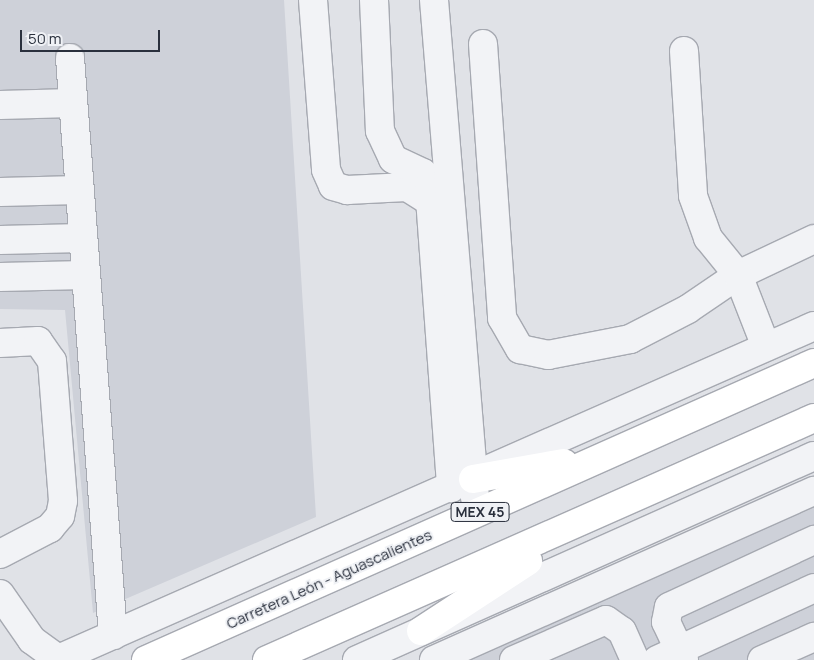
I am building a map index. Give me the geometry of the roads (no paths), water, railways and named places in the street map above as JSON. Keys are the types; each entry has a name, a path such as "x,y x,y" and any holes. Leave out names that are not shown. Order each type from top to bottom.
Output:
{"highway":[{"name":"Carretera León - Aguascalientes","path":"146,660 608,456 814,362"},
{"path":"267,660 594,519 814,418"},
{"path":"462,484 608,456"},
{"path":"421,631 594,519"}],"street":[{"path":"313,0 326,170 333,186 347,190 407,187 419,190 431,202"},
{"path":"374,0 380,131 393,159 423,173 431,202 462,484 478,513"},
{"path":"434,0 462,484"},
{"path":"483,44 502,318 520,349 548,355 630,339 688,309 738,274 814,238"},
{"path":"684,51 693,196 708,238 738,274 766,348"},
{"path":"70,58 113,635"},
{"path":"0,105 73,103"},
{"path":"0,192 79,190"},
{"path":"0,240 82,238"},
{"path":"0,277 85,275"},
{"path":"0,594 11,616 57,660 462,484 814,326"},
{"path":"0,343 38,342 52,361 64,501 60,516 50,528 0,554"},
{"path":"357,660 814,456"},
{"path":"434,660 814,491"},
{"path":"814,540 668,608 666,622 673,656 814,588"},
{"path":"514,660 606,620 622,631 635,660"},
{"path":"762,660 814,637"}]}
